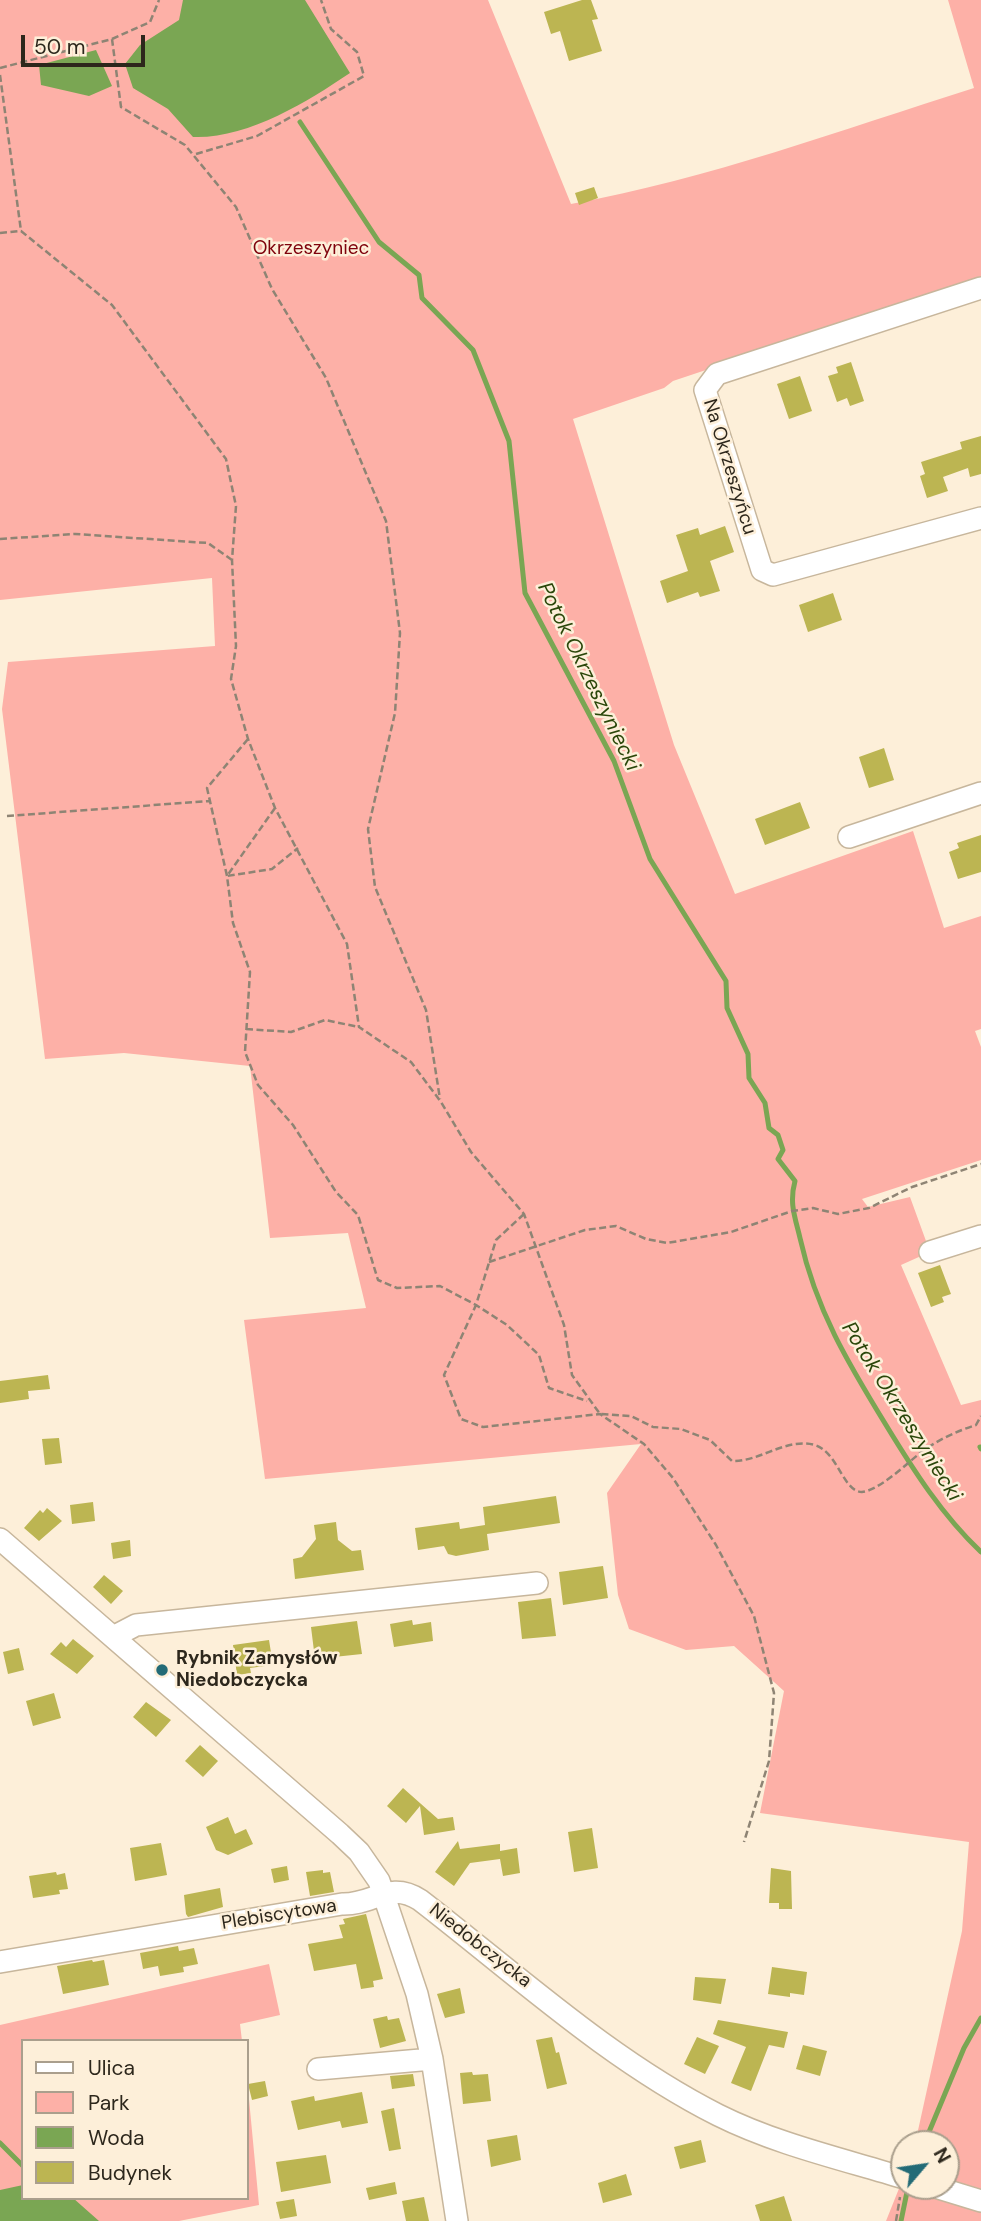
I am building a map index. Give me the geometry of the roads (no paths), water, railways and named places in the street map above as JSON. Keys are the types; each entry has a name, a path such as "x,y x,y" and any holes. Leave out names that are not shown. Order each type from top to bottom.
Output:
{"street":[{"name":"Na Okrzeszyńcu","path":"981,288 717,374 705,390 762,570 773,575 981,518"},
{"path":"849,837 981,793"},
{"path":"930,1252 981,1236"},
{"path":"0,1539 350,1843 366,1861 385,1893 417,1994 432,2059 457,2221"},
{"path":"113,1637 136,1625 537,1583"},
{"name":"Niedobczycka","path":"385,1893 402,1891 420,1900 606,2045 670,2089 758,2132 890,2181"},
{"name":"Plebiscytowa","path":"0,1962 354,1904 385,1893"},
{"path":"318,2069 432,2059"},
{"path":"960,2195 981,2201"}],"water":[{"path":"183,0 305,0 350,73 276,117 234,132 193,137 168,109 133,88 125,64 140,45 179,20"},
{"path":"96,50 112,86 89,96 41,85 39,65"},
{"path":"21,2185 21,2200 75,2200 99,2221 0,2221 0,2190"}],"waterway":[{"name":"Potok Okrzeszyniecki","path":"300,122 379,242 419,275 422,298 473,350 509,441 525,593 614,761 650,859 726,981 727,1008 748,1054 749,1078 765,1103 769,1128 778,1135 783,1150 778,1159 795,1181 795,1217 807,1264 824,1312 859,1380 907,1459 941,1508 981,1552"},
{"name":"Potok Okrzeszyniecki","path":"930,2130 964,2048 981,2018"},
{"path":"0,2143 21,2164"},
{"name":"Potok Okrzeszyniecki","path":"901,2221 905,2200"}],"place":[{"name":"Rybnik Zamysłów Niedobczycka","path":"162,1670"}],"park label":[{"name":"Okrzeszyniec","path":"311,249"}]}
